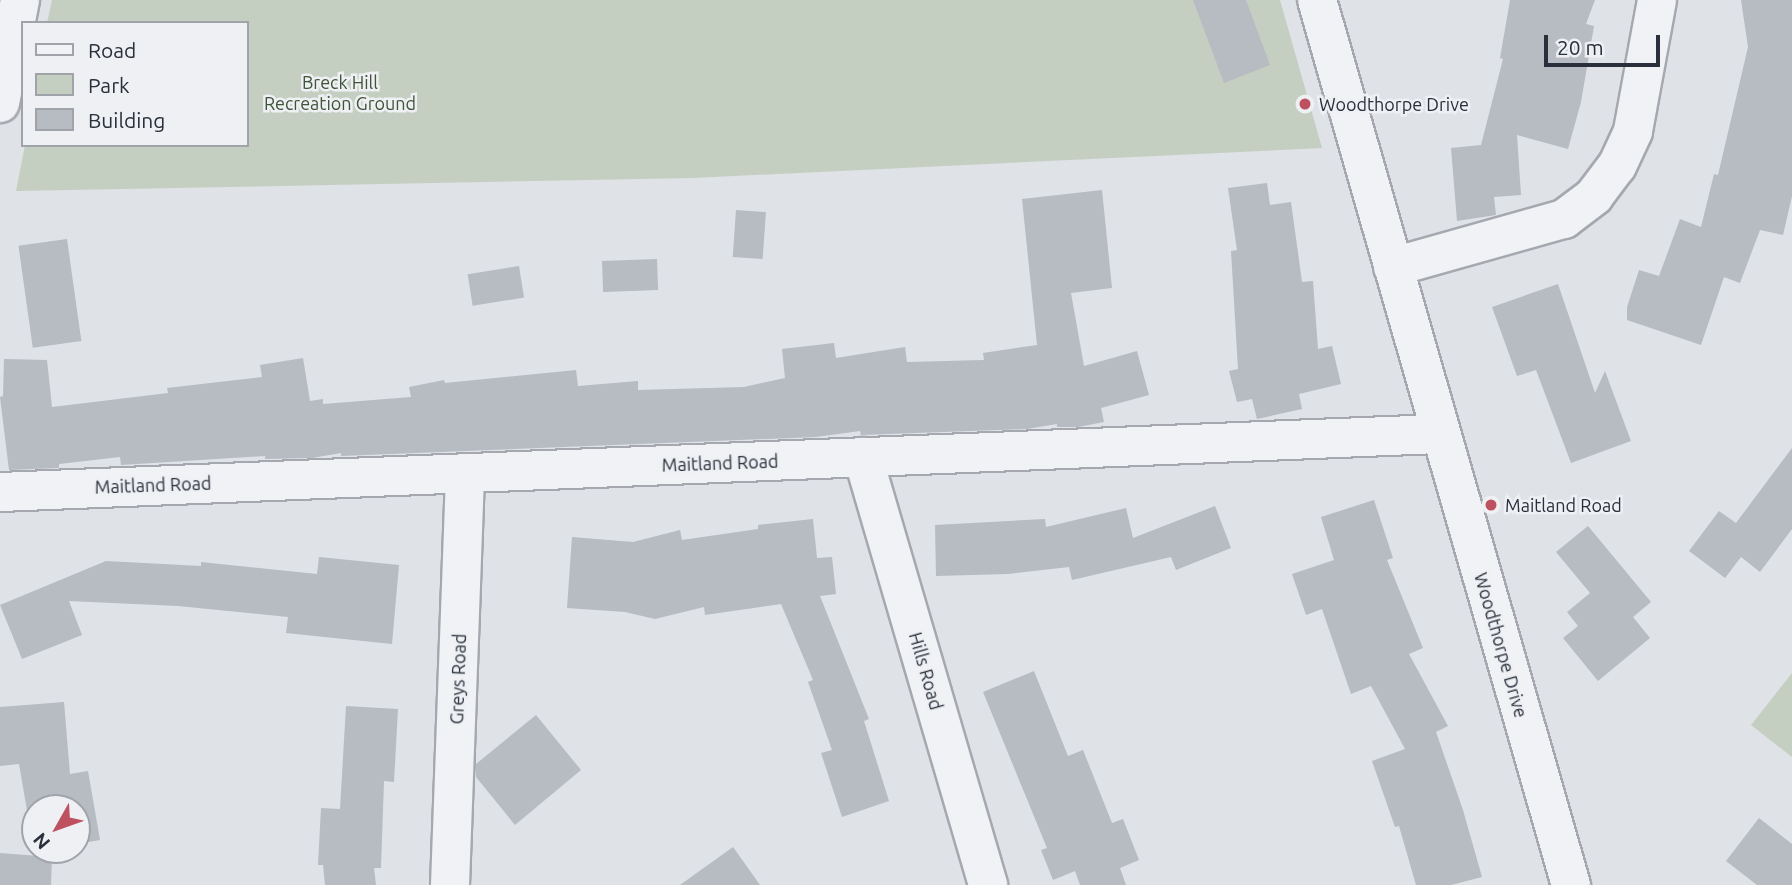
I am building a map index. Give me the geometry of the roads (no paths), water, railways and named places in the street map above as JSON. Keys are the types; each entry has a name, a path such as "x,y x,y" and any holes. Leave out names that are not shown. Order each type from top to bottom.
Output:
{"street":[{"path":"0,103 20,0"},
{"name":"Woodthorpe Drive","path":"1317,0 1439,434 1571,885"},
{"path":"1393,267 1564,219 1594,195 1617,166 1633,131 1657,0"},
{"name":"Maitland Road","path":"0,492 1439,434"},
{"name":"Hills Road","path":"863,457 988,885"},
{"name":"Greys Road","path":"450,885 465,473"}],"place":[{"name":"Woodthorpe Drive","path":"1305,104"},
{"name":"Maitland Road","path":"1491,505"}],"park label":[{"name":"Breck Hill Recreation Ground","path":"340,93"}]}
